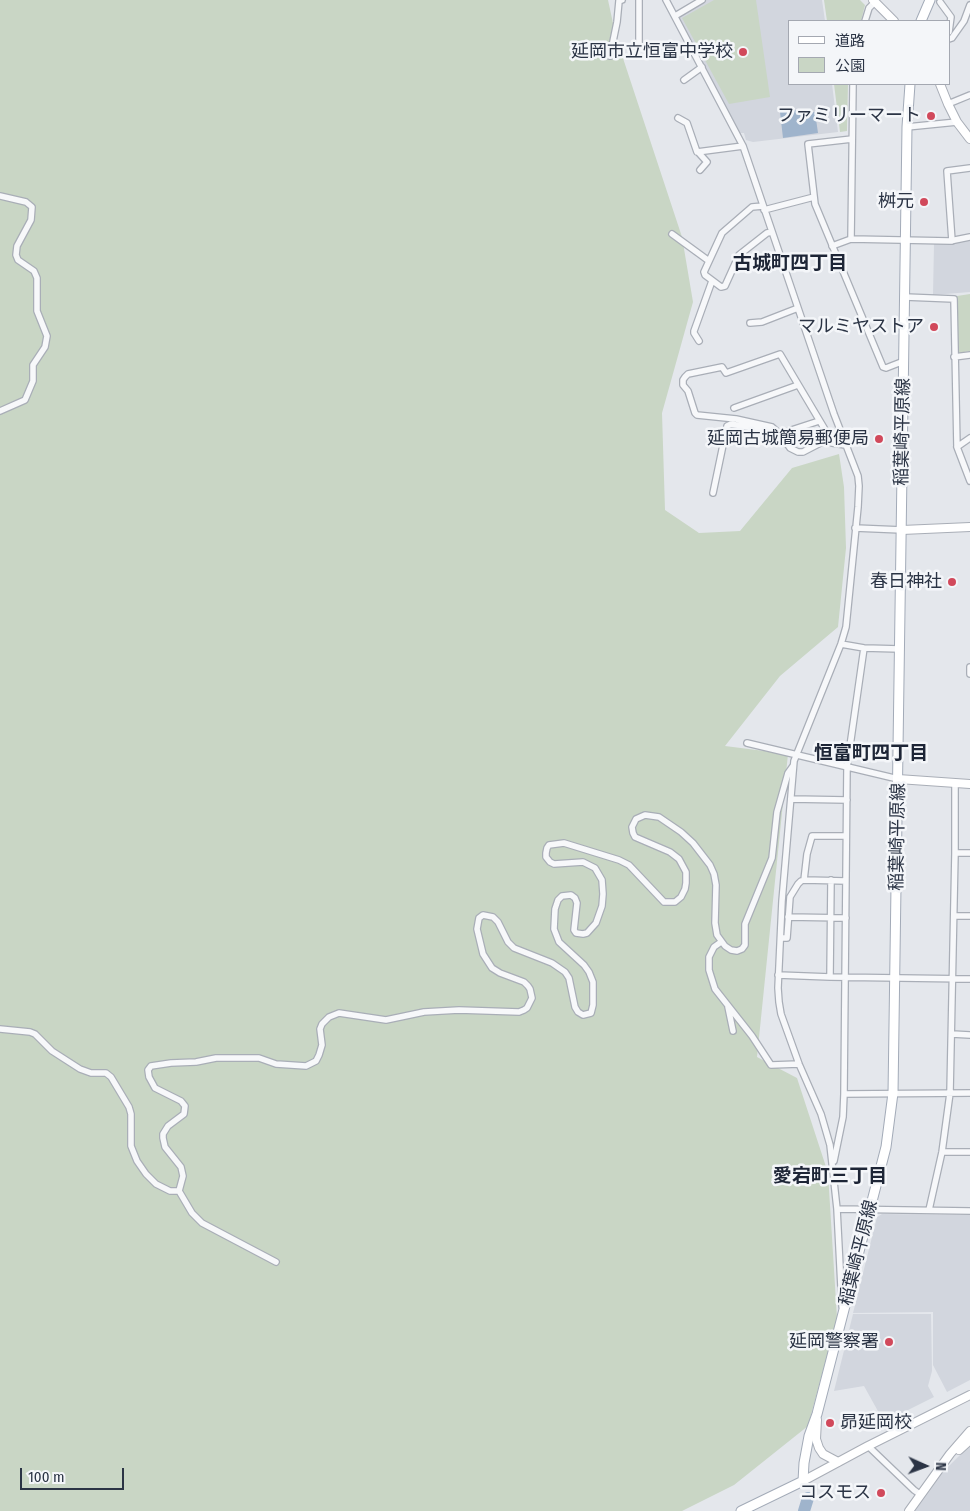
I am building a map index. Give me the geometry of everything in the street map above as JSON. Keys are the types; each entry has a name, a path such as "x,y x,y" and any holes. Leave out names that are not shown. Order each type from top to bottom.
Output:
{"main road":[{"path":"921,20 930,0"},
{"name":"稲葉崎平原線","path":"803,1481 809,1436 817,1414 843,1317 886,1147 893,1093 907,127 910,85"},
{"path":"741,1511 803,1481"}],"street":[{"path":"610,56 619,1 622,0"},
{"path":"639,0 639,43"},
{"path":"666,0 743,146 845,445 858,476 856,528 846,627 793,766 778,975 781,1014 799,1064 821,1114 830,1146 837,1209 843,1317"},
{"path":"674,16 702,0"},
{"path":"865,20 869,8 874,1 893,20"},
{"path":"940,2 951,17 950,24"},
{"path":"950,39 964,22 970,4"},
{"path":"684,80 702,67"},
{"path":"851,239 853,85"},
{"path":"940,85 958,122 968,129 970,139"},
{"path":"948,104 970,95"},
{"path":"678,118 687,123 697,152 706,162 700,170"},
{"path":"907,127 958,122"},
{"path":"852,139 808,144 815,204 883,368 904,361"},
{"path":"698,152 743,146"},
{"path":"952,240 947,171 970,168"},
{"path":"0,196 26,202 32,207 31,220 17,246 16,254 18,260 34,271 37,278 38,311 46,332 47,342 33,365 33,381 25,400 0,411"},
{"path":"772,232 767,233 739,255 725,286 721,287 705,275 704,272 722,234 752,207 763,208 814,197"},
{"path":"672,234 709,261"},
{"path":"832,246 851,239 952,240 970,237"},
{"path":"699,341 694,331 712,280"},
{"path":"905,297 954,299 957,447 970,481"},
{"path":"750,324 762,322 798,308"},
{"path":"830,438 803,452 798,452 790,448 781,435 772,427 736,419 698,415 695,413 688,391 683,385 683,380 688,374 722,367 726,373 780,354 820,421 830,438 832,442 845,445"},
{"path":"954,357 970,355"},
{"path":"734,408 798,385"},
{"path":"713,493 727,426 731,424 770,431 776,435 781,435 820,421"},
{"path":"957,447 970,438"},
{"path":"856,528 902,530 970,527"},
{"path":"841,644 864,648 900,649"},
{"path":"833,1166 842,1124 844,1094 847,767 864,648"},
{"path":"970,668 970,674"},
{"path":"747,743 898,779 970,784"},
{"path":"276,1262 202,1223 192,1213 179,1191 183,1176 181,1167 165,1147 163,1138 163,1134 168,1126 184,1114 185,1106 180,1101 155,1088 148,1077 148,1070 151,1066 196,1062 216,1058 259,1058 276,1064 306,1066 316,1060 319,1055 322,1045 320,1029 322,1024 328,1016 339,1013 386,1020 424,1012 459,1010 519,1012 524,1010 532,998 528,986 524,982 492,968 483,954 477,929 479,918 483,915 492,917 498,922 508,942 514,948 552,963 566,972 578,1012 584,1015 591,1013 594,1005 593,982 584,965 559,942 554,930 555,910 558,900 562,896 571,895 577,903 574,930 579,934 587,933 596,923 602,906 602,880 595,868 582,862 554,864 550,862 546,857 547,848 549,845 564,843 620,860 629,865 664,902 675,902 681,897 686,883 686,872 679,859 670,852 635,837 632,828 636,819 645,815 658,817 681,832 693,843 714,874 716,885 715,923 718,935 725,946 734,951 742,949 745,946 745,924 772,858 777,812 788,772 793,766"},
{"path":"928,1210 942,1152 950,1093 955,783"},
{"path":"790,799 846,800"},
{"path":"804,880 806,854 812,836 846,836"},
{"path":"955,853 970,853"},
{"path":"830,978 831,880"},
{"path":"780,938 787,938 790,897 801,881 846,880"},
{"path":"954,916 970,916"},
{"path":"788,917 846,918"},
{"path":"722,942 714,947 711,952 708,970 715,989 772,1065 799,1064"},
{"path":"778,975 830,978 970,979"},
{"path":"727,1005 733,1031"},
{"path":"0,1029 35,1034 52,1050 80,1069 90,1073 106,1073 129,1107 131,1114 131,1146 137,1161 156,1184 170,1192 179,1191"},
{"path":"952,1034 970,1035"},
{"path":"844,1094 970,1093"},
{"path":"942,1152 970,1152"},
{"path":"837,1209 970,1211"},
{"path":"803,1481 970,1395"},
{"path":"817,1414 816,1439 819,1448 823,1454 838,1462"},
{"path":"909,1511 950,1454 970,1431"},
{"path":"941,1467 970,1440"},
{"path":"868,1446 921,1495"}],"shaded area":[{"name":"延岡市立恒富中学校","path":"706,0 822,0 825,20 788,20 788,85 832,85 838,132 753,142 746,140 744,133 740,133 678,18 679,15"},
{"path":"970,240 970,292 933,295 934,244"},
{"path":"882,1214 970,1215 970,1380 947,1392 933,1365 933,1312 853,1313 877,1217"},
{"name":"延岡警察署","path":"853,1314 931,1314 932,1371 928,1386 934,1397 884,1422 864,1386 834,1391"},
{"path":"970,1445 970,1511 912,1511 939,1476"}],"green space":[{"path":"0,0 608,0 616,37 682,237 693,302 662,413 665,510 699,533 740,531 792,468 839,454 844,487 846,548 838,627 780,676 725,746 788,754 757,1057 797,1078 828,1173 837,1318 808,1426 734,1485 682,1511 0,1511"},
{"path":"714,0 756,0 770,97 729,104 682,18"},
{"path":"824,0 860,0 865,5 861,20 827,20"},
{"path":"834,85 848,85 847,131 840,132"},
{"path":"970,294 970,351 958,353 957,296"}],"water":[{"path":"803,109 804,113 815,112 818,133 783,138 780,112"}],"waterway":[{"path":"804,1511 808,1498"}],"place":[{"name":"延岡市立恒富中学校","path":"743,52"},
{"name":"ファミリーマート","path":"931,116"},
{"name":"桝元","path":"924,202"},
{"name":"マルミヤストア","path":"934,327"},
{"name":"延岡古城簡易郵便局","path":"879,439"},
{"name":"春日神社","path":"952,582"},
{"name":"延岡警察署","path":"889,1342"},
{"name":"昴延岡校","path":"830,1423"},
{"name":"コスモス","path":"881,1493"}],"district":[{"name":"古城町四丁目","path":"790,264"},
{"name":"恒富町四丁目","path":"871,754"},
{"name":"愛宕町三丁目","path":"830,1177"}]}
